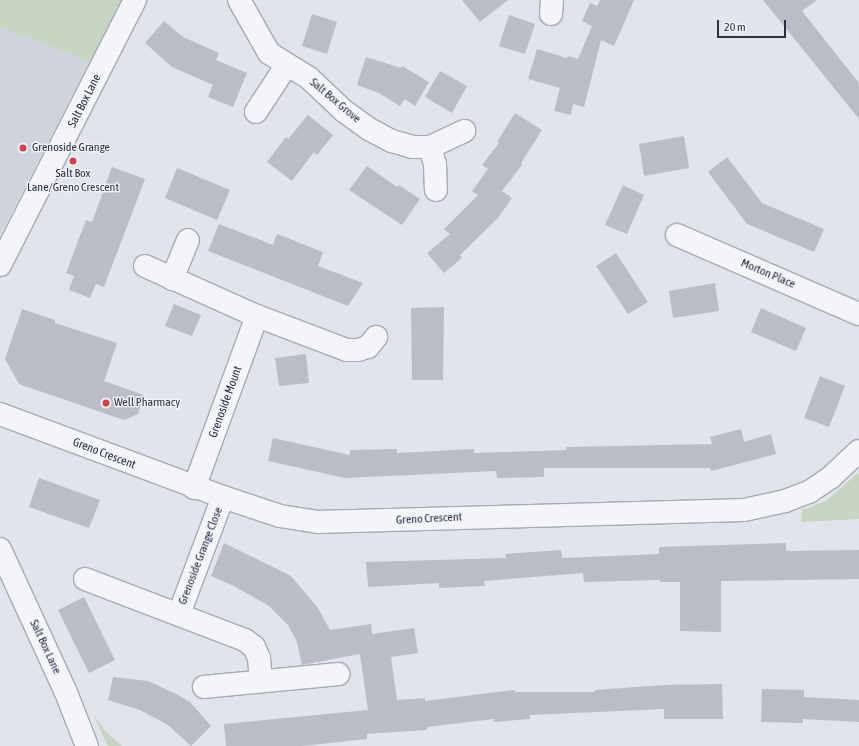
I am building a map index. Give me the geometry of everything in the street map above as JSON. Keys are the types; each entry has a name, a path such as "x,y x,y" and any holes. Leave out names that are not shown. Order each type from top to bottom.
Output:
{"street":[{"name":"Salt Box Lane","path":"0,265 135,0"},
{"name":"Salt Box Grove","path":"239,0 269,53 286,66 309,78 344,111 369,129 392,141 413,147 430,147 465,131"},
{"path":"256,112 286,66"},
{"path":"430,147 435,164 436,190"},
{"name":"Morton Place","path":"677,235 859,314"},
{"path":"172,279 188,240"},
{"path":"145,266 257,316 347,350 358,350 368,346 376,337"},
{"name":"Grenoside Mount","path":"194,488 257,316"},
{"name":"Greno Crescent","path":"0,414 194,488 280,516 318,522 744,510 785,501 809,492 831,477 859,452"},
{"name":"Grenoside Grange Close","path":"179,614 223,497"},
{"name":"Salt Box Lane","path":"0,549 65,690 87,746"},
{"name":"Grenoside Grange Close","path":"85,579 244,640 254,647 258,658 261,680"},
{"path":"204,687 261,680 338,674"}],"shaded area":[{"name":"Grenoside Grange","path":"0,27 90,61 0,235"}],"green space":[{"path":"0,0 125,0 90,61 0,27"},
{"path":"859,472 859,519 801,522 802,510 826,501"},
{"path":"93,714 106,732 122,746 108,746"}],"building":[{"path":"462,0 508,0 480,22"},
{"path":"600,0 634,0 614,46 601,40 584,107 573,104 571,115 554,111 560,88 528,79 537,49 567,58 568,56 578,59 592,26 582,21 590,3 597,6"},
{"path":"763,0 817,0 802,11 859,83 859,119"},
{"path":"312,14 337,22 327,54 302,46"},
{"path":"509,15 535,24 525,54 499,46"},
{"path":"164,21 183,37 219,53 216,60 247,73 233,107 208,97 213,85 172,67 145,43"},
{"path":"366,57 401,68 402,66 429,82 415,106 405,99 400,106 379,93 357,85"},
{"path":"440,71 467,86 452,113 425,97"},
{"path":"515,113 542,130 521,163 522,165 502,191 512,198 498,218 460,255 462,258 444,273 427,253 450,234 444,229 478,195 472,191 488,169 482,165 499,143 497,142"},
{"path":"308,115 333,135 317,155 314,152 292,181 267,162 286,137 288,139"},
{"path":"684,136 689,168 644,176 639,144"},
{"path":"727,157 762,203 824,229 814,252 747,224 708,172"},
{"path":"367,166 397,187 399,185 420,199 402,225 349,190"},
{"path":"112,167 145,179 104,287 96,284 90,298 69,290 74,276 66,273 86,220 92,222"},
{"path":"177,168 230,190 217,220 165,198"},
{"path":"623,185 644,195 627,234 605,225"},
{"path":"219,224 273,245 277,234 323,252 318,266 363,283 348,306 208,251"},
{"path":"616,253 648,302 628,314 596,266"},
{"path":"715,283 719,311 673,318 669,291"},
{"path":"174,304 201,315 192,336 165,326"},
{"path":"444,307 443,380 412,380 411,308"},
{"path":"761,308 806,328 796,351 751,332"},
{"path":"22,309 55,320 55,323 117,343 104,381 144,395 138,414 124,420 19,384 5,359"},
{"path":"306,354 309,383 279,386 275,358"},
{"path":"820,376 845,386 829,427 804,418"},
{"path":"741,429 744,442 771,434 776,454 711,471 710,468 544,468 544,477 497,478 496,471 345,478 268,461 273,438 350,455 350,450 397,449 397,453 474,449 474,453 566,450 566,447 712,444 710,437"},
{"path":"39,478 100,500 89,528 29,507"},
{"path":"224,543 291,576 318,608 330,630 371,624 372,634 414,628 418,653 391,657 397,700 425,698 425,701 515,690 515,692 595,692 595,690 664,685 722,684 723,719 664,719 664,709 530,715 530,719 494,722 494,719 427,727 427,730 367,734 367,739 302,746 226,746 224,724 368,710 360,654 302,665 297,642 288,625 269,606 234,586 211,576"},
{"path":"786,543 786,551 859,550 859,579 721,581 721,632 680,631 680,582 660,582 660,580 584,582 583,573 484,581 485,586 439,588 439,583 368,587 366,562 506,558 505,554 561,550 562,558 659,554 659,547"},
{"path":"84,597 115,660 89,673 58,610"},
{"path":"113,677 148,681 176,694 190,702 211,726 191,746 168,725 140,710 108,700"},
{"path":"762,689 804,690 804,697 859,700 859,722 803,719 803,723 761,722"}],"place":[{"name":"Grenoside Grange","path":"23,148"},
{"name":"Salt Box Lane/Greno Crescent","path":"73,161"},
{"name":"Well Pharmacy","path":"106,403"}]}
